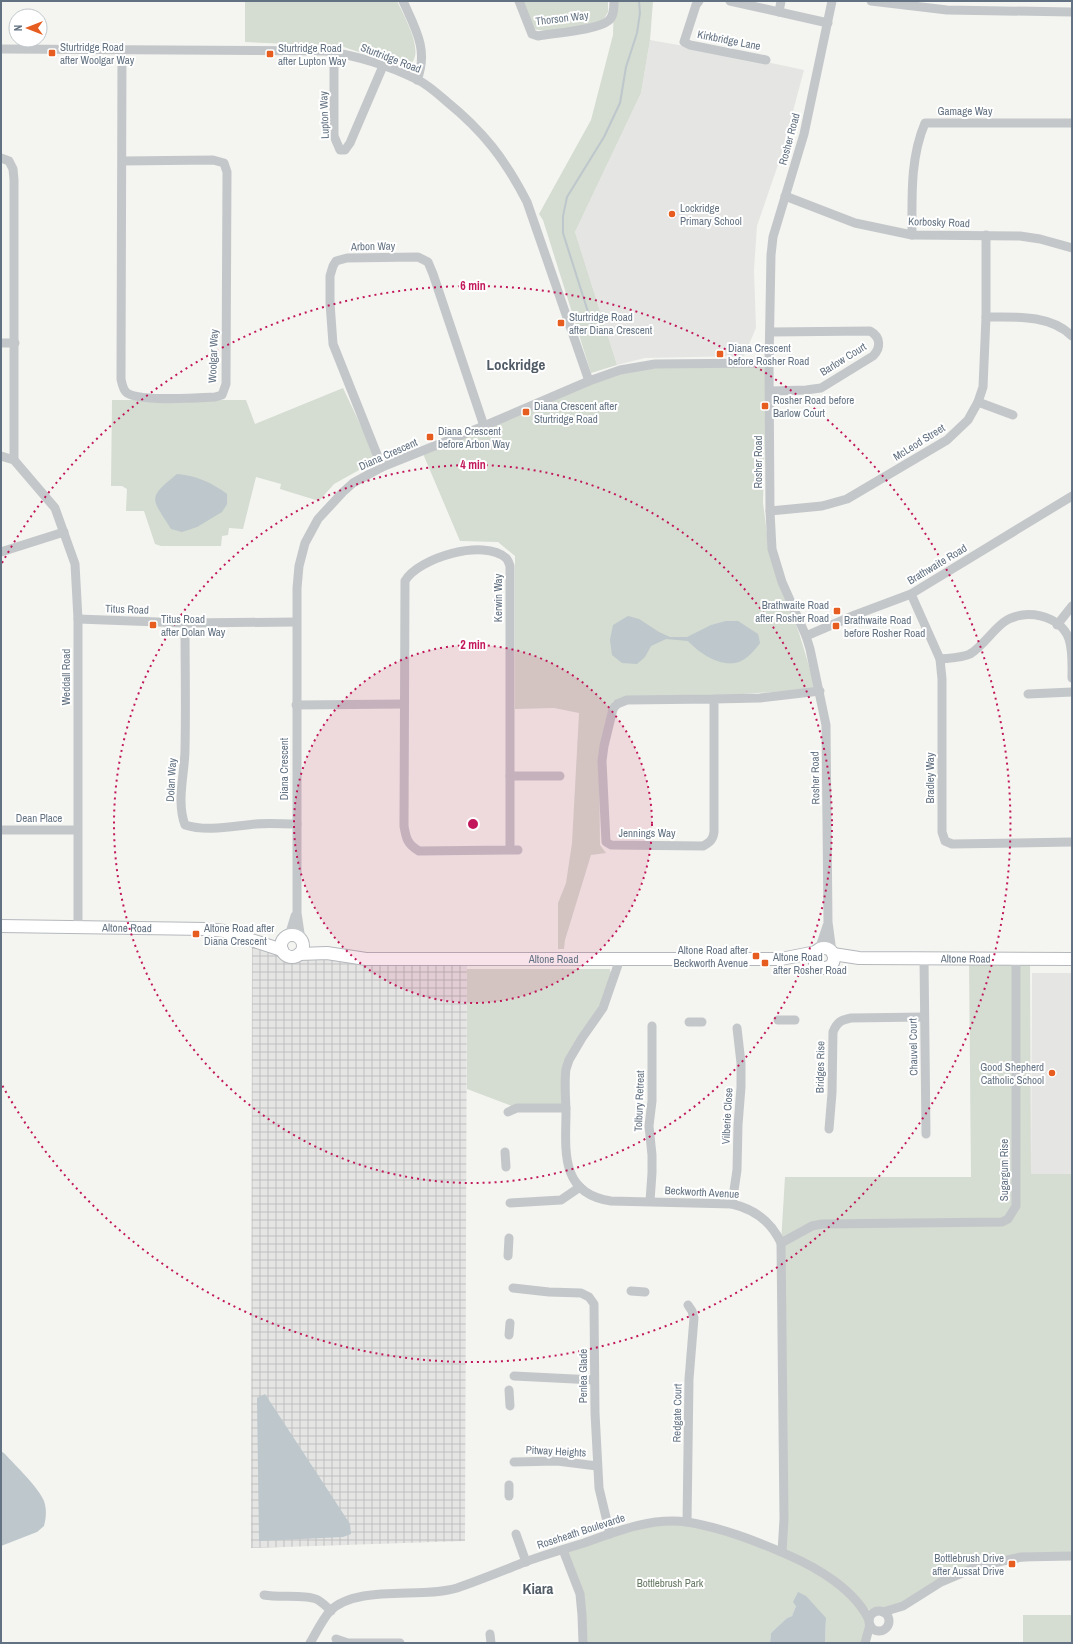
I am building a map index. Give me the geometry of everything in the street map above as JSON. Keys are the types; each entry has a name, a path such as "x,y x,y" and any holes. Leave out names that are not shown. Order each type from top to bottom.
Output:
{"main road":[{"name":"Altone Road","path":"1,926 207,929 224,931 252,940 291,941 327,953 366,959 781,958 818,951"},
{"name":"Altone Road","path":"291,941 286,955 289,957 299,954 327,953"},
{"path":"291,941 303,948 299,954"},
{"path":"826,949 832,957 824,968 818,965 814,959 818,951 826,949"},
{"name":"Altone Road","path":"832,957 1014,960 1072,959"},
{"name":"Altone Road","path":"781,958 818,965"}],"street":[{"path":"403,1 421,44 423,60 422,69 417,80"},
{"name":"Thorson Way","path":"519,1 532,34 538,36 599,26 609,21 614,10 614,1"},
{"name":"Kirkbridge Lane","path":"698,1 684,42 690,45 766,60"},
{"path":"730,1 828,23"},
{"path":"779,12 781,1"},
{"name":"Rosher Road","path":"832,1 804,134 777,220 772,249 770,332 770,511 772,549 782,582 806,636 820,691 826,725 828,922 832,957"},
{"path":"871,1 947,10 1072,12"},
{"name":"Sturtridge Road","path":"1,49 326,51 349,55 383,66 417,80 432,90 475,126 493,146 513,174 531,214 589,381"},
{"name":"Woolgar Way","path":"122,50 121,379 122,387 126,392 146,398 215,398 222,395 226,384 227,172 224,163 213,160 122,161"},
{"name":"Lupton Way","path":"334,52 334,136 340,150 344,150 350,143 383,66"},
{"name":"Gamage Way","path":"912,235 912,176 924,123 1072,123"},
{"path":"1,158 9,161 13,170 14,180 15,343 14,460 1,456"},
{"name":"Korbosky Road","path":"785,196 855,224 912,235 1020,236 1040,238 1072,248"},
{"name":"McLeod Street","path":"770,511 822,506 847,499 947,440 968,420 978,402 983,380 986,317 986,235"},
{"name":"Arbon Way","path":"382,466 333,344 330,309 330,276 336,261 347,258 418,257 428,262 436,281 484,426"},
{"path":"986,317 1024,317 1038,319 1067,331 1072,336"},
{"name":"Barlow Court","path":"770,332 870,331 878,338 879,348 873,356 821,388 770,391"},
{"path":"1,343 15,343"},
{"name":"Diana Crescent","path":"291,941 296,913 296,622 299,566 305,543 318,519 353,483 382,466 484,426 589,381 620,370 655,364 770,363"},
{"path":"978,402 1013,416"},
{"name":"Weddall Road","path":"14,460 55,508 75,564 78,619 78,927"},
{"name":"Brathwaite Road","path":"806,636 855,615 911,594 1072,496"},
{"path":"1,552 64,532"},
{"name":"Kerwin Way","path":"457,551 490,551 498,553 507,558 510,566 510,776 514,850 419,851 411,846 406,839 404,826 405,581 407,576 417,569 439,557 457,551"},
{"name":"Bradley Way","path":"911,594 940,659 942,679 942,832 945,841 952,844 1072,842"},
{"path":"1057,625 1072,606"},
{"path":"940,659 970,654 1004,622 1016,616 1028,614 1042,616 1057,625 1069,638 1071,647 1072,678"},
{"name":"Titus Road","path":"78,619 185,623 296,622"},
{"name":"Dolan Way","path":"185,623 185,751 182,784 182,816 185,825 192,827 215,828 258,824 296,824"},
{"name":"Jennings Way","path":"714,699 713,839 703,846 611,845 606,842 602,761 613,709 617,704 627,700 760,698 820,691"},
{"path":"1028,694 1072,692"},
{"path":"296,705 404,704"},
{"path":"510,776 560,776"},
{"name":"Dean Place","path":"1,830 77,830"},
{"name":"Rosher Road","path":"818,951 828,922"},
{"name":"Chauvel Court","path":"924,958 926,1134"},
{"name":"Beckworth Avenue","path":"615,959 612,980 603,1008 569,1060 565,1078 566,1162 574,1180 580,1188 591,1196 600,1200 732,1204 745,1207 758,1214 769,1224 778,1235 781,1243"},
{"name":"Sugargum Rise","path":"781,1243 812,1226 822,1224 1002,1222 1008,1219 1016,1206 1016,966 1014,960"},
{"name":"Bridges Rise","path":"828,1129 832,1093 832,1032 836,1024 842,1020 851,1018 924,1017"},
{"path":"778,1020 795,1020"},
{"path":"689,1022 702,1022"},
{"name":"Tolbury Retreat","path":"650,1202 652,1155 649,1126 652,1101 652,1026"},
{"name":"Vilberie Close","path":"732,1204 737,1170 741,1087 741,1063 737,1028"},
{"path":"508,1112 517,1108 566,1108"},
{"path":"505,1152 506,1167"},
{"path":"510,1203 561,1200 580,1188"},
{"path":"508,1256 509,1238"},
{"path":"778,1551 784,1519 781,1243"},
{"name":"Penlea Glade","path":"513,1288 548,1292 582,1293 592,1300 595,1310 594,1380 597,1466 601,1501 610,1534"},
{"path":"631,1291 645,1292"},
{"name":"Redgate Court","path":"687,1522 689,1379 694,1318 688,1305"},
{"path":"509,1335 510,1323"},
{"path":"514,1376 594,1380"},
{"path":"509,1390 510,1406"},
{"name":"Pitway Heights","path":"514,1462 557,1461 597,1466"},
{"path":"509,1485 509,1496"},
{"name":"Roseheath Boulevarde","path":"310,1643 331,1611 345,1602 366,1596 442,1591 456,1588 526,1562 610,1534 645,1524 663,1522 687,1522 736,1535 778,1551 816,1568 833,1580 864,1608 880,1612"},
{"path":"516,1534 526,1562"},
{"path":"563,1550 580,1594 583,1643"},
{"path":"865,1643 871,1616 903,1606 939,1583 957,1574 976,1567 1021,1557 1072,1556"},
{"path":"264,1595 276,1597 310,1596 318,1600 331,1611"},
{"path":"868,1643 880,1632 886,1629 903,1606"},
{"name":"Roseheath Boulevarde","path":"864,1608 869,1623"},
{"path":"880,1612 888,1617 889,1624"},
{"path":"869,1623 875,1631 880,1632"},
{"path":"336,1639 348,1643 400,1643"}],"shaded area":[{"name":"Lockridge Primary School","path":"650,40 724,53 804,70 781,156 757,226 754,270 756,328 744,356 645,358 617,365 575,232 641,93"},
{"path":"177,474 203,480 216,486 227,494 227,504 222,512 197,527 182,532 171,529 156,505 155,499 156,494 160,489"},
{"path":"628,616 639,619 670,637 687,637 711,625 726,621 738,621 758,634 760,643 745,659 739,662 725,663 704,654 688,641 666,639 651,646 645,657 637,664 622,663 612,655 610,640 613,625"},
{"path":"252,940 293,957 467,959 465,1541 251,1548"},
{"name":"Good Shepherd Catholic School","path":"1032,973 1072,973 1072,1174 1031,1174"},
{"path":"265,1394 350,1524 351,1534 343,1537 259,1541 257,1398"},
{"path":"1,1451 37,1490 44,1501 46,1514 44,1526 37,1532 1,1546"},
{"path":"798,1592 806,1596 826,1618 825,1643 770,1643 771,1633 787,1618 792,1616 796,1606 793,1602"}],"green space":[{"path":"245,1 397,1 413,38 415,57 411,63 403,67 341,46 245,42"},
{"path":"520,1 608,1 608,12 602,22 553,32 532,29"},
{"path":"614,1 653,1 650,40 641,93 575,232 617,365 591,373 543,220 539,214 591,120 613,35"},
{"path":"767,362 763,503 769,549 799,633 816,689 714,696 624,697 613,701 599,752 600,845 606,853 591,855 565,940 564,949 558,949 558,903 566,883 572,843 579,713 554,708 515,709 515,556 498,542 460,541 421,449 620,370"},
{"path":"343,388 377,460 334,484 319,501 280,489 281,484 256,477 243,529 229,528 228,535 222,536 221,546 161,546 155,544 144,511 126,511 127,489 122,486 111,486 112,400 246,400 255,424"},
{"name":"Bottlebrush Park","path":"969,959 1030,959 1031,1174 1072,1174 1072,1556 976,1567 903,1606 876,1612 864,1608 871,1625 865,1643 825,1643 826,1618 796,1606 792,1616 787,1618 771,1633 770,1643 583,1643 582,1615 563,1550 630,1527 687,1522 782,1552 781,1243 785,1177 971,1177"},
{"path":"467,969 610,969 612,980 603,1008 569,1060 566,1108 517,1108 467,1089"},
{"path":"1023,1615 1072,1615 1072,1643 1023,1643"}],"waterway":[{"path":"595,334 563,233 563,216 567,197 604,137 620,103 626,67 637,33 640,13 639,1"}],"place":[{"name":"Sturtridge Road after Woolgar Way","path":"52,53"},
{"name":"Sturtridge Road after Lupton Way","path":"270,54"},
{"name":"Lockridge Primary School","path":"672,214"},
{"name":"Sturtridge Road after Diana Crescent","path":"561,323"},
{"name":"Diana Crescent before Rosher Road","path":"720,354"},
{"name":"Rosher Road before Barlow Court","path":"765,406"},
{"name":"Diana Crescent after Sturtridge Road","path":"526,412"},
{"name":"Diana Crescent before Arbon Way","path":"430,437"},
{"name":"Brathwaite Road after Rosher Road","path":"837,611"},
{"name":"Titus Road after Dolan Way","path":"153,625"},
{"name":"Brathwaite Road before Rosher Road","path":"836,626"},
{"name":"Altone Road after Diana Crescent","path":"196,934"},
{"name":"Altone Road after Beckworth Avenue","path":"756,956"},
{"name":"Altone Road after Rosher Road","path":"765,963"},
{"name":"Good Shepherd Catholic School","path":"1052,1073"},
{"name":"Bottlebrush Drive after Aussat Drive","path":"1012,1564"}],"district":[{"name":"Lockridge","path":"516,364"},
{"name":"Kiara","path":"538,1588"}]}
